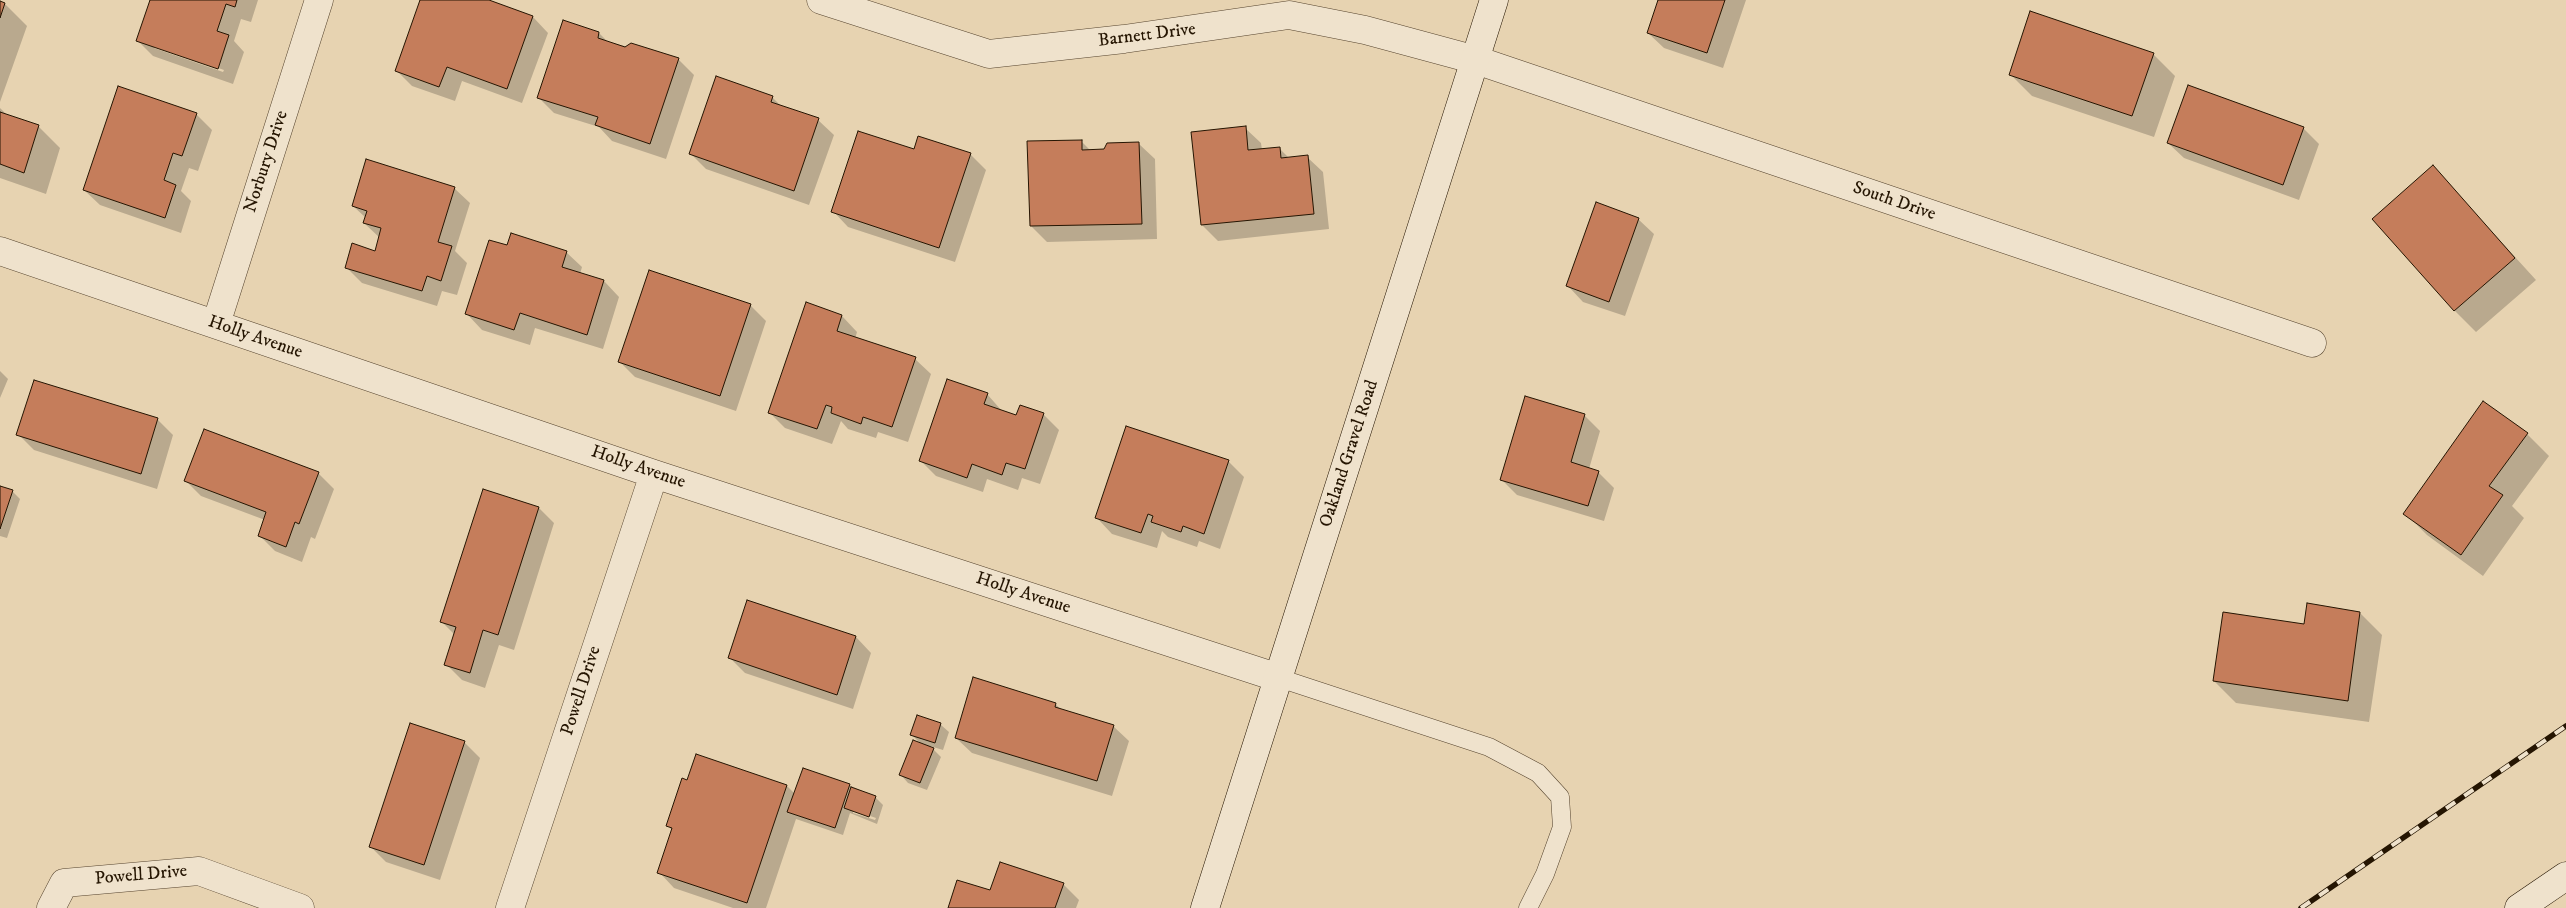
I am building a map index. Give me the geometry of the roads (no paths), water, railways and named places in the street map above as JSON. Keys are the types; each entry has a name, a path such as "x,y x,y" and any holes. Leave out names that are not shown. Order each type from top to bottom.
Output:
{"street":[{"name":"Norbury Drive","path":"216,324 319,0"},
{"name":"Oakland Gravel Road","path":"1205,908 1494,0"},
{"name":"Barnett Drive","path":"836,2 989,54 1124,39 1290,15 1365,30 1476,60"},
{"name":"South Drive","path":"1476,60 2312,343"},
{"name":"Holly Avenue","path":"0,251 654,474 1279,678"},
{"name":"Powell Drive","path":"510,908 654,474"},
{"name":"Powell Drive","path":"52,908 64,883 199,871 300,908"},
{"path":"2519,908 2566,876"}],"lane":[{"path":"1279,678 1489,748 1538,773 1560,798 1562,827 1545,874 1528,908"}],"railway":[{"path":"2301,908 2566,726"}]}
